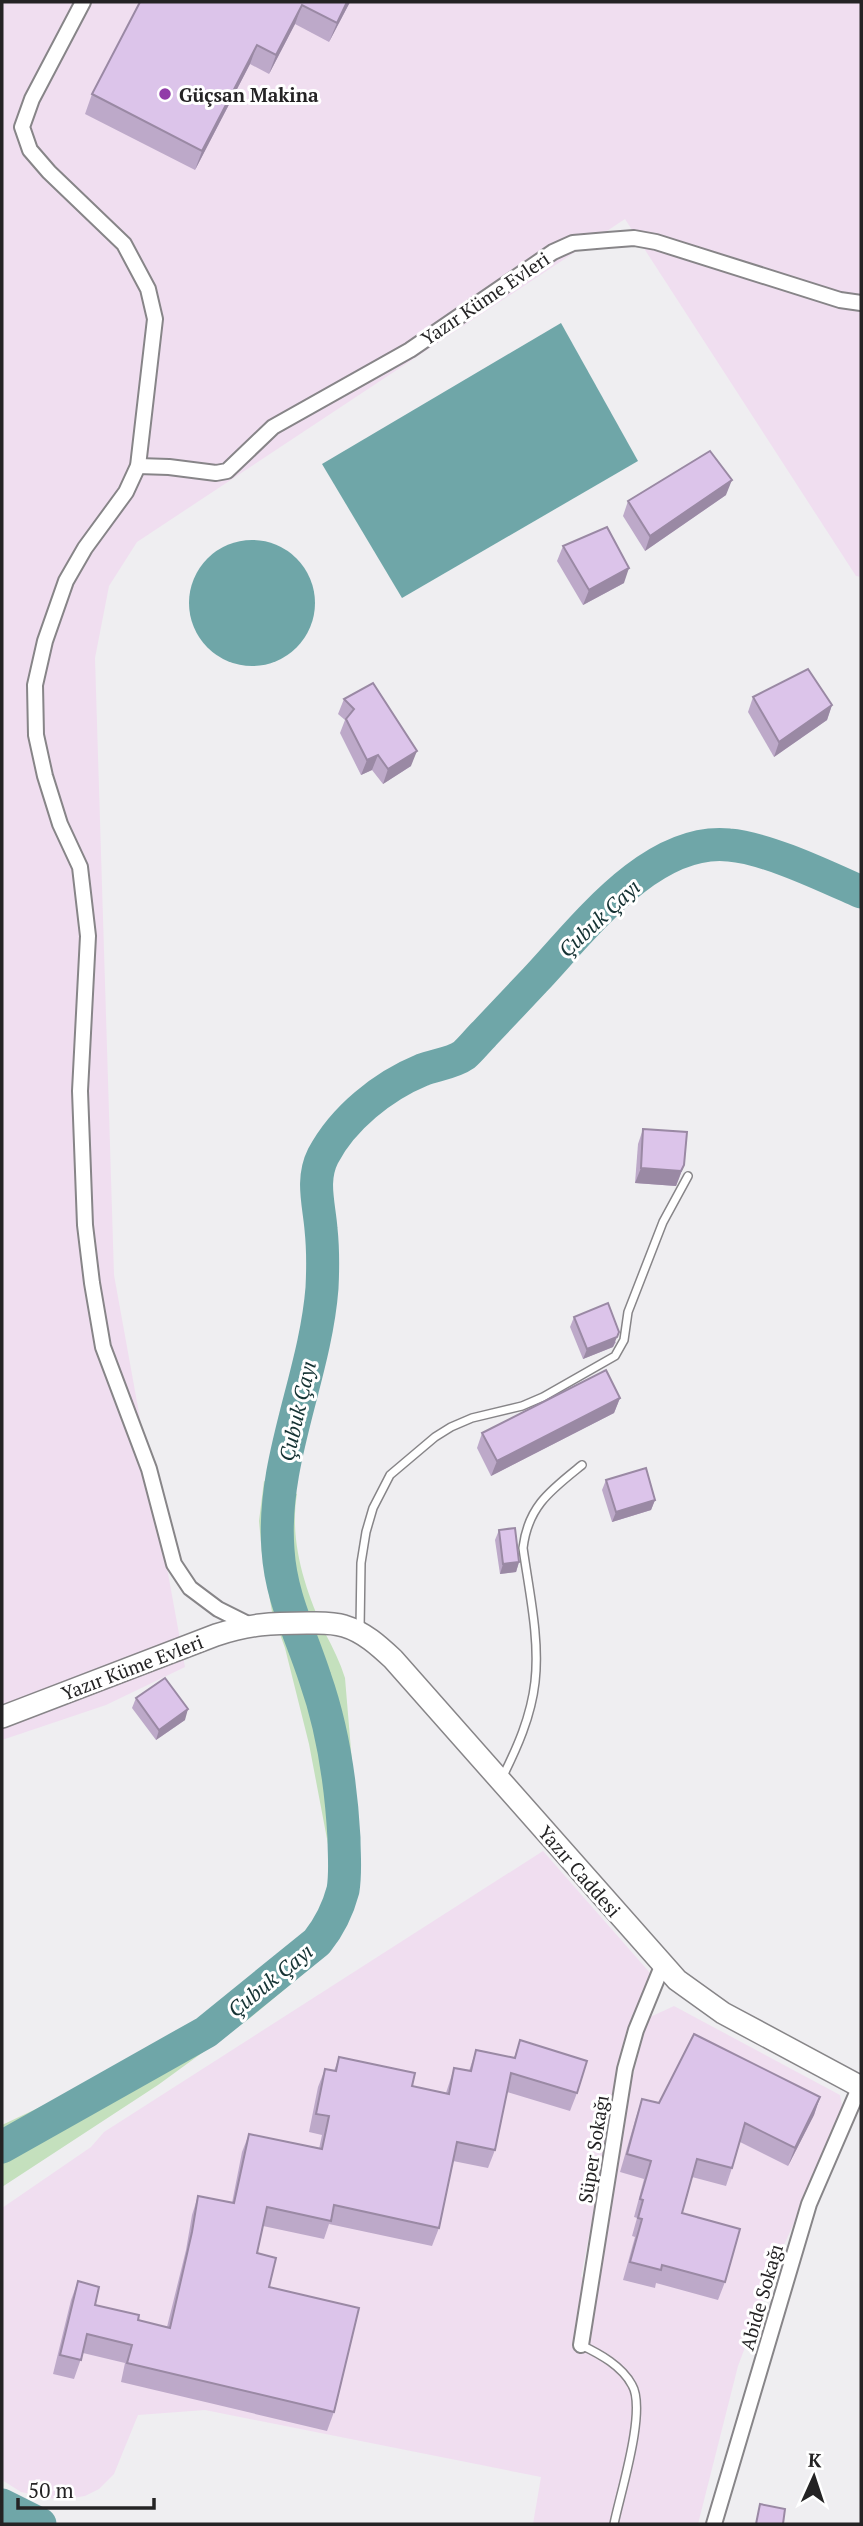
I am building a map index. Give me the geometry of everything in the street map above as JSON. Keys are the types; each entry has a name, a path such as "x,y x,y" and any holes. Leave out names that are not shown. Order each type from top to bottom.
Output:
{"street":[{"path":"83,2 32,99 22,127 30,150 49,172 124,244 148,289 155,318 138,466 126,492 85,548 66,581 45,641 35,685 36,735 45,776 60,824 80,867 85,900 88,936 80,1091 85,1225 103,1347 149,1469 174,1564 190,1588 218,1609 257,1624"},
{"name":"Yazır Küme Evleri","path":"138,466 216,473 227,471 273,427 410,350 517,275 553,252 573,243 634,238 656,242 840,300 861,303"},
{"name":"Yazır Küme Evleri","path":"2,1717 216,1635 257,1624 327,1623"},
{"name":"Yazır Caddesi","path":"327,1623 360,1633 393,1659 677,1980 723,2013 860,2086"},
{"name":"Süper Sokağı","path":"581,2345 625,2069 636,2030 663,1964"},
{"name":"Abide Sokağı","path":"714,2524 808,2204 860,2086"}],"lane":[{"path":"360,1633 361,1563 366,1532 373,1508 390,1475 451,1427 543,1397 615,1356 624,1340 628,1312 663,1222 688,1176"},
{"path":"500,1782 524,1729 535,1682 534,1639 523,1548 525,1535 535,1509 547,1494 582,1465"},
{"path":"581,2345 606,2358 619,2370 632,2385 638,2403 635,2429 614,2524"}],"shaded area":[{"path":"2,2 861,2 861,577 856,576 625,219 137,542 109,586 95,658 114,1275 185,1667 106,1705 2,1740"},
{"path":"543,1851 651,1974 628,2035 581,2277 595,2281 631,2083 648,2018 674,2006 840,2095 844,2115 783,2247 738,2366 698,2524 533,2524 541,2477 205,2410 138,2415 114,2474 99,2489 85,2496 60,2500 21,2492 2,2480 2,2208 91,2147 104,2132"}],"green space":[{"path":"264,1481 297,1494 295,1530 300,1565 311,1600 345,1678 359,1846 359,1886 342,1929 315,1964 250,2018 158,2085 2,2187 2,2125 106,2076 190,2029 268,1971 311,1933 323,1916 332,1880 331,1860 309,1744 285,1648 272,1612 259,1521"},
{"path":"2,2492 57,2524 13,2524 2,2518"}],"water":[{"path":"561,323 638,461 402,598 322,464"},
{"path":"252,540 276,545 297,558 310,579 315,603 310,627 297,648 276,661 252,666 228,661 207,648 194,627 189,603 194,579 207,558 228,545"}],"building":[{"name":"Güçsan Makina","path":"140,2 347,2 337,23 302,5 276,55 257,45 202,151 92,94"},
{"path":"710,451 732,480 650,536 628,501"},
{"path":"607,527 629,568 589,590 563,546"},
{"path":"808,669 832,705 779,742 753,697"},
{"path":"373,683 417,751 388,769 378,755 367,760 346,719 354,709 344,699"},
{"path":"643,1129 687,1132 681,1171 641,1168"},
{"path":"608,1303 619,1332 617,1337 587,1349 574,1317"},
{"path":"606,1370 620,1398 497,1461 482,1433"},
{"path":"646,1468 655,1500 616,1512 606,1480"},
{"path":"515,1528 519,1562 503,1564 499,1530"},
{"path":"165,1678 188,1709 159,1730 136,1698"},
{"path":"694,2034 820,2097 795,2148 745,2123 732,2168 697,2159 682,2213 740,2229 725,2282 662,2265 661,2270 630,2262 642,2219 638,2218 643,2200 640,2199 651,2161 627,2154 642,2099 659,2103"},
{"path":"520,2040 587,2061 577,2093 511,2073 495,2150 457,2142 439,2228 334,2205 331,2221 267,2207 257,2253 276,2258 269,2287 359,2308 334,2412 127,2363 132,2345 87,2334 81,2360 60,2355 78,2281 99,2287 95,2305 139,2315 138,2320 170,2328 198,2196 234,2203 249,2134 322,2149 329,2116 316,2114 325,2069 336,2071 339,2057 415,2073 412,2086 449,2094 454,2068 471,2071 476,2050 515,2058"},
{"path":"760,2504 785,2509 783,2524 756,2524"}],"waterway":[{"name":"Çubuk Çayı","path":"2,2147 206,2032 317,1942 336,1911 341,1897 344,1838 335,1757 321,1697 287,1600 278,1550 281,1484 318,1321 322,1288 322,1251 317,1174 331,1142 353,1116 379,1094 422,1070 464,1055 621,890 646,871 673,856 700,846 744,847 796,864 861,892"},
{"name":"Çubuk Çayı","path":"2,2505 40,2524"}],"place":[{"name":"Güçsan Makina","path":"165,94"}]}
